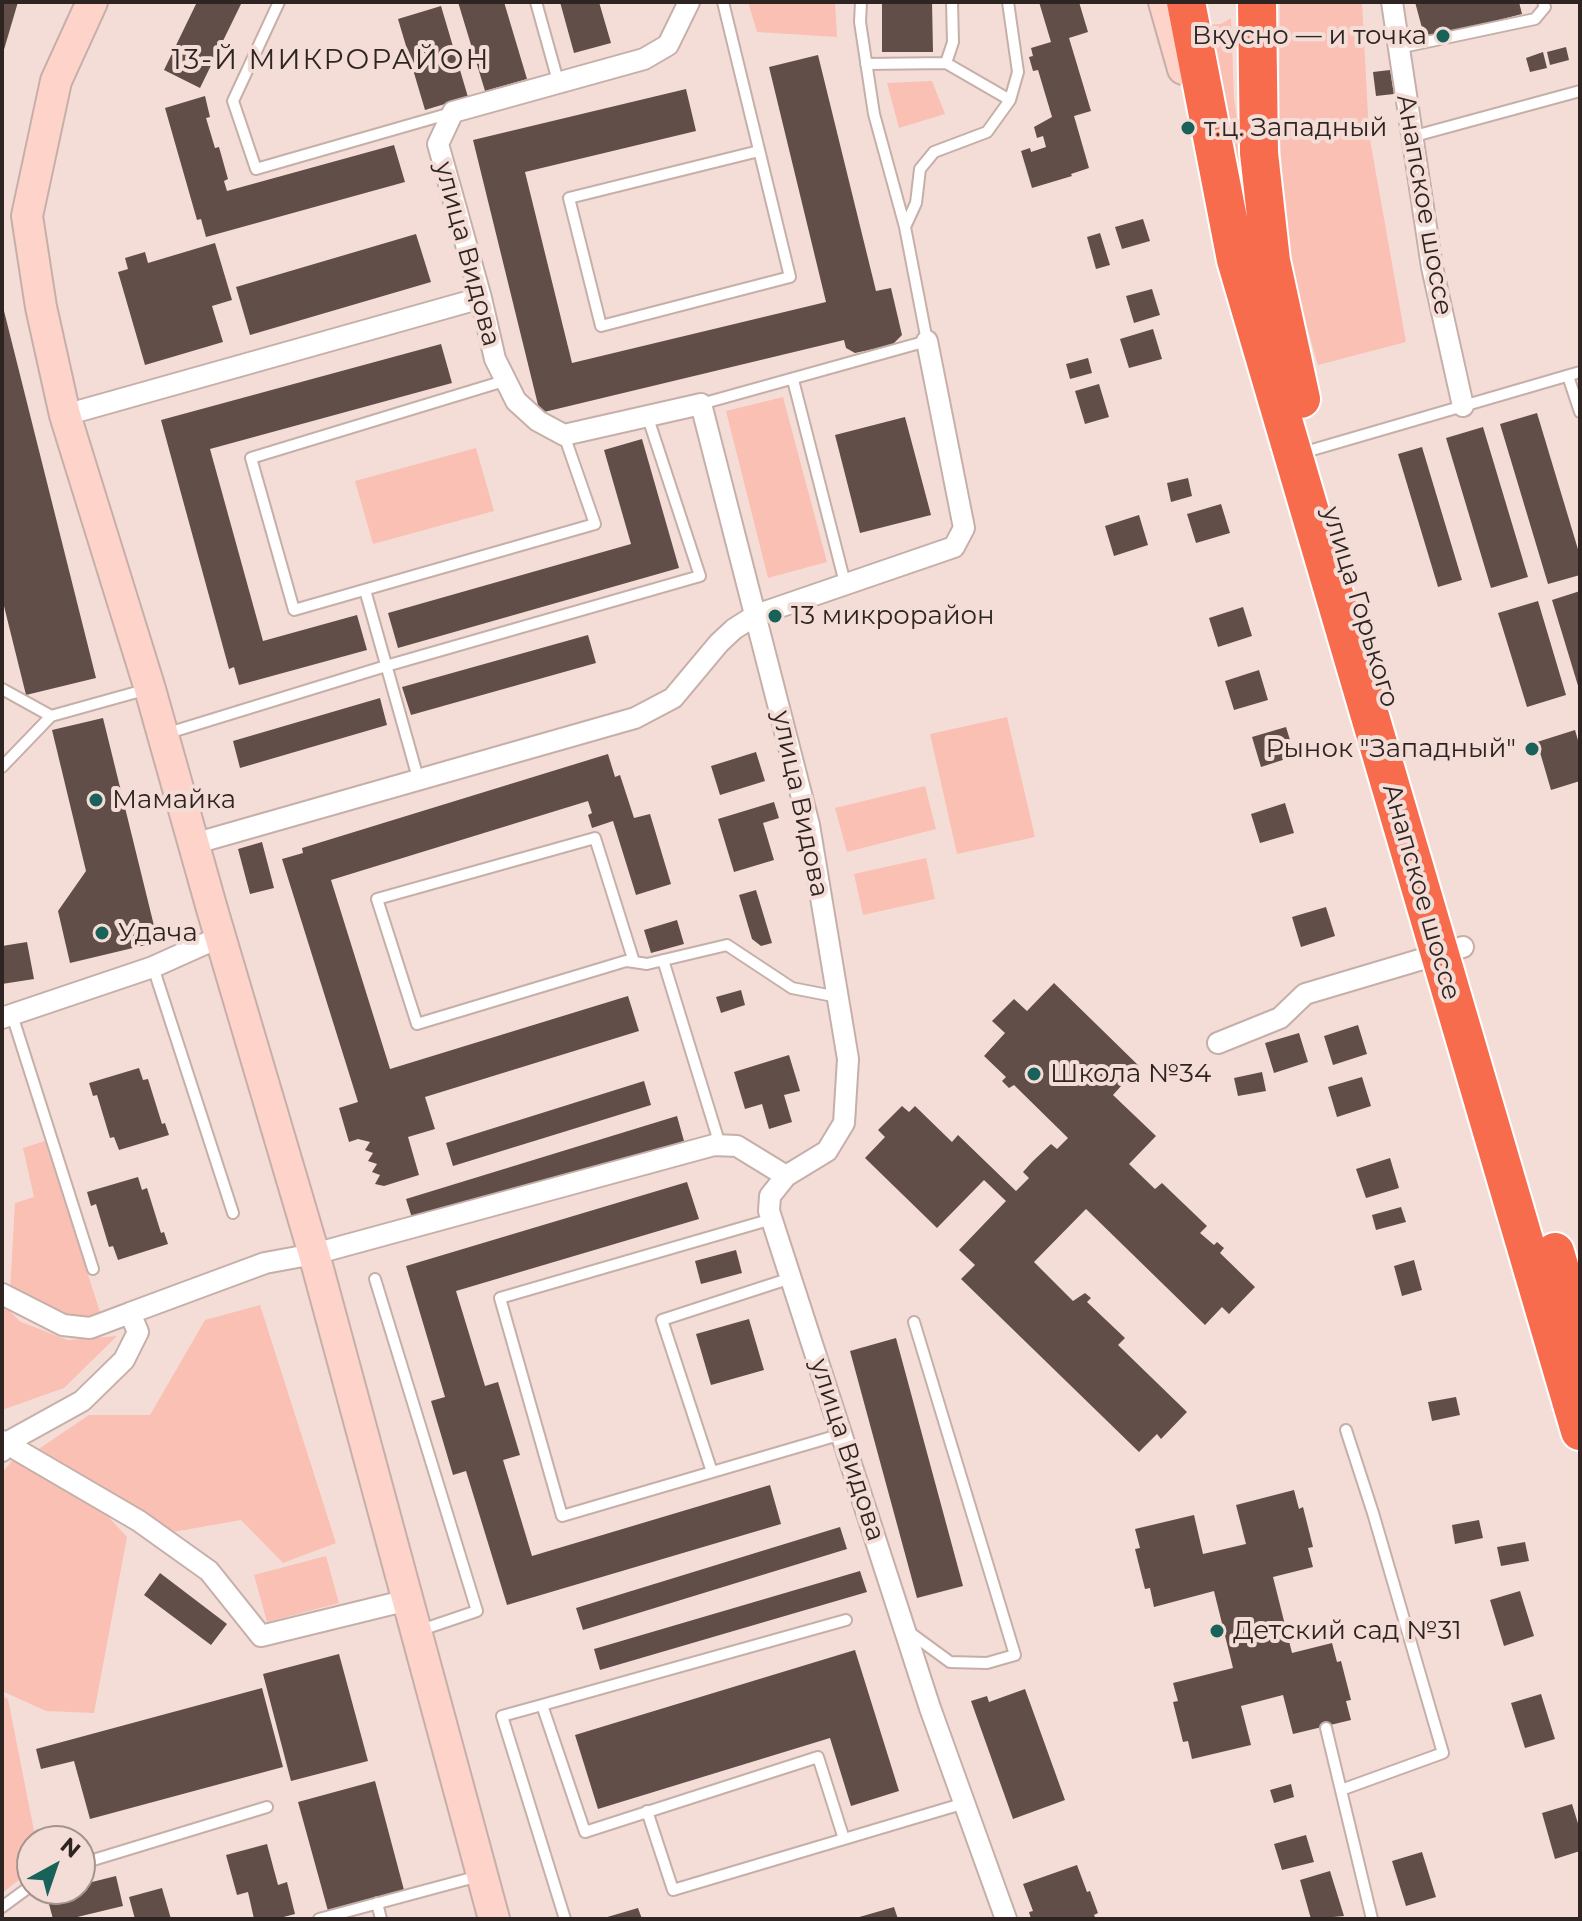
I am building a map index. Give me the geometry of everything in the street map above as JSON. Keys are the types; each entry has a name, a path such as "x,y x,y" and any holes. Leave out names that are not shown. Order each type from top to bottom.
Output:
{"highway":[{"name":"Анапское шоссе","path":"1186,2 1236,260 1451,951 1576,1312"},
{"name":"улица Горького","path":"1257,2 1259,153 1271,261 1312,450 1327,494 1451,951"},
{"name":"Анапское шоссе","path":"1451,951 1580,1431"}],"street":[{"path":"92,2 56,81 27,216 41,307 65,415 150,689 314,1254 494,1919"},
{"path":"453,112 644,59 668,45 689,2"},
{"path":"1164,2 1236,260"},
{"path":"1239,2 1247,146 1264,287 1306,475 1327,494"},
{"name":"Анапское шоссе","path":"1392,2 1432,267 1463,406"},
{"name":"улица Видова","path":"453,112 438,144 495,359 516,401 538,421 564,435"},
{"path":"65,415 481,298"},
{"path":"193,844 635,718 673,698 719,643 756,615 954,547 964,528 927,341"},
{"path":"564,435 701,404"},
{"name":"улица Видова","path":"701,404 809,825 848,1059 844,1123 827,1151 786,1176"},
{"path":"7,1017 153,967 220,937"},
{"path":"1218,1043 1280,1018 1305,994 1451,951"},
{"path":"2,1294 63,1325 90,1328 265,1263 314,1254 720,1145 737,1146 786,1176 770,1196 772,1219"},
{"name":"улица Видова","path":"772,1219 905,1628 1006,1919"},
{"path":"3,1445 82,1401 124,1360 138,1332 130,1313"},
{"path":"3,1445 139,1521 209,1571 261,1636 408,1600"}],"lane":[{"path":"279,2 233,101 256,169 453,112"},
{"path":"536,2 558,81"},
{"path":"723,2 790,277 601,326 569,198 759,151"},
{"path":"701,404 927,341 905,227 874,114 860,22 861,2"},
{"path":"946,63 953,42 952,2"},
{"path":"905,227 916,203 920,169 934,152 987,132 1010,100 1018,72 1008,2"},
{"path":"1398,48 1535,19 1545,7 1543,2"},
{"path":"866,64 946,63 1010,100"},
{"path":"1411,137 1580,91"},
{"path":"1312,450 1580,372"},
{"path":"1568,376 1580,412"},
{"path":"793,380 845,583"},
{"path":"504,381 251,458 294,610 595,524 564,435"},
{"path":"163,735 386,666 700,576 648,418"},
{"path":"365,590 418,778"},
{"path":"2,689 51,716"},
{"path":"2,767 51,716 150,689"},
{"path":"634,962 595,838 377,899 417,1024 626,961 647,964 727,945 792,988 838,997"},
{"path":"663,960 720,1145"},
{"path":"153,967 233,1213"},
{"path":"7,1017 93,1269"},
{"path":"772,1219 500,1298 562,1516 842,1434"},
{"path":"712,1472 662,1320 791,1278"},
{"path":"375,1279 477,1611 416,1631"},
{"path":"905,1628 950,1662 987,1663 1015,1655 914,1322"},
{"path":"1341,1790 1443,1753 1346,1430"},
{"path":"565,1919 502,1716 846,1620"},
{"path":"542,1705 585,1832 818,1757 844,1839"},
{"path":"1326,1728 1372,1919"},
{"path":"647,1811 673,1890 965,1803"},
{"path":"96,1859 267,1807"},
{"path":"319,1919 481,1875"},
{"path":"377,1903 381,1919"}],"shaded area":[{"path":"748,2 835,2 837,37 757,32"},
{"path":"1280,2 1362,2 1369,134 1406,342 1318,365 1296,289 1284,211 1279,116"},
{"path":"1231,18 1234,98 1247,187 1241,188 1205,25 1221,24"},
{"path":"932,81 945,114 899,128 887,83"},
{"path":"783,397 827,562 768,578 726,411"},
{"path":"476,448 494,511 373,544 355,481"},
{"path":"1007,717 1035,837 957,854 930,734"},
{"path":"925,786 936,829 847,852 835,808"},
{"path":"926,858 935,899 863,915 854,874"},
{"path":"45,1141 101,1315 88,1321 65,1318 10,1291 15,1203 34,1197 23,1148"},
{"path":"2,1304 21,1322 68,1340 117,1336 64,1388 2,1410"},
{"path":"260,1305 336,1543 283,1563 241,1520 173,1532 37,1450 89,1415 150,1415 205,1320"},
{"path":"16,1456 105,1513 127,1537 94,1713 46,1711 2,1691 2,1473"},
{"path":"326,1556 339,1603 267,1622 254,1575"},
{"path":"2,1696 8,1699 33,1825 16,1825 16,1882 2,1893"}],"building":[{"path":"2,2 18,2 3,53 2,53"},
{"path":"197,2 242,2 200,88 164,70"},
{"path":"458,2 504,2 527,79 485,91"},
{"path":"560,2 599,2 611,43 574,53"},
{"path":"882,2 932,2 933,52 882,52"},
{"path":"1039,2 1079,2 1088,32 1069,38 1091,111 1074,116 1089,168 1032,188 1021,151 1030,148 1031,152 1046,147 1043,136 1037,138 1034,127 1052,117 1038,70 1033,71 1029,57 1033,56 1031,48 1051,42"},
{"path":"1415,2 1519,2 1522,14 1425,39"},
{"path":"441,6 468,97 425,110 398,19"},
{"path":"1566,47 1569,60 1550,65 1547,52"},
{"path":"1543,52 1547,68 1530,72 1526,58"},
{"path":"818,55 876,291 891,288 902,335 892,345 855,353 846,348 844,340 540,413 473,140 686,89 696,131 525,172 572,363 826,302 769,67"},
{"path":"1390,70 1394,94 1376,96 1373,72"},
{"path":"205,96 210,117 206,118 215,148 219,147 228,179 224,181 227,191 394,145 405,182 206,237 201,219 197,220 165,108"},
{"path":"1143,219 1150,241 1122,249 1115,227"},
{"path":"1100,233 1110,265 1096,269 1087,237"},
{"path":"416,234 431,282 250,335 236,287"},
{"path":"215,243 232,300 212,306 223,342 145,365 118,272 128,269 125,258 145,252 148,263"},
{"path":"1152,289 1160,315 1134,323 1126,296"},
{"path":"3,307 96,678 26,695 2,598"},
{"path":"1153,329 1162,359 1129,368 1120,339"},
{"path":"441,344 452,383 210,449 263,641 357,615 367,650 239,685 234,667 229,669 161,420"},
{"path":"1088,358 1092,373 1070,379 1066,364"},
{"path":"1099,384 1109,417 1085,424 1075,391"},
{"path":"1537,413 1580,556 1580,575 1548,584 1500,424"},
{"path":"905,417 931,515 860,533 835,435"},
{"path":"1483,427 1528,577 1491,588 1446,438"},
{"path":"642,439 679,568 398,648 388,613 631,544 604,450"},
{"path":"1422,447 1462,580 1438,587 1398,454"},
{"path":"1188,478 1192,496 1171,502 1167,483"},
{"path":"1221,504 1230,533 1196,543 1187,514"},
{"path":"1139,515 1148,545 1114,556 1105,526"},
{"path":"1580,591 1580,689 1579,689 1552,600"},
{"path":"1538,601 1566,695 1527,707 1498,613"},
{"path":"1243,607 1252,636 1218,647 1209,618"},
{"path":"588,635 596,663 411,715 402,687"},
{"path":"1259,670 1268,700 1234,710 1225,681"},
{"path":"380,698 387,725 240,768 233,741"},
{"name":"Мамайка","path":"103,718 158,942 70,963 58,911 86,871 52,730"},
{"path":"1286,727 1295,756 1261,767 1252,737"},
{"path":"1575,730 1580,747 1580,781 1551,790 1537,742"},
{"path":"756,752 765,781 720,795 711,766"},
{"path":"608,754 615,777 620,775 634,818 650,814 671,884 636,895 613,821 592,828 588,801 331,880 390,1069 628,996 639,1031 425,1097 435,1129 408,1137 419,1175 384,1186 375,1184 380,1175 372,1172 377,1164 368,1161 373,1153 365,1150 370,1142 358,1139 349,1142 339,1108 358,1102 282,859 303,853 302,848"},
{"path":"774,802 779,818 763,823 774,860 734,872 718,819"},
{"path":"1285,803 1294,833 1260,843 1251,814"},
{"path":"262,842 274,888 250,894 238,849"},
{"path":"756,890 772,943 761,946 752,939 739,895"},
{"path":"1326,907 1335,936 1301,947 1292,917"},
{"path":"677,920 684,944 651,953 644,930"},
{"path":"27,942 34,979 2,984 2,946"},
{"path":"1054,983 1139,1066 1113,1095 1156,1136 1129,1164 1155,1189 1162,1183 1207,1226 1200,1233 1214,1245 1217,1242 1224,1248 1220,1253 1255,1287 1229,1314 1222,1307 1205,1325 1086,1209 1034,1262 1073,1301 1085,1293 1091,1298 1087,1302 1125,1338 1118,1345 1187,1412 1161,1439 1157,1434 1139,1452 961,1279 975,1265 959,1250 1006,1201 984,1180 937,1228 865,1158 885,1137 878,1130 902,1106 909,1112 915,1106 952,1142 958,1135 1016,1191 1029,1178 1023,1172 1032,1162 1051,1144 1057,1149 1068,1138 1014,1085 1009,1088 1002,1081 1006,1077 984,1056 1005,1033 992,1021 1014,999 1027,1011"},
{"path":"741,990 745,1005 721,1013 716,997"},
{"path":"1358,1025 1367,1054 1333,1065 1324,1036"},
{"path":"1299,1033 1308,1062 1274,1073 1265,1043"},
{"path":"789,1055 800,1091 784,1095 792,1122 769,1129 762,1104 745,1109 734,1072"},
{"path":"139,1068 143,1080 148,1079 162,1124 165,1123 169,1135 119,1150 114,1137 110,1138 97,1095 93,1096 89,1083"},
{"path":"1262,1072 1266,1091 1238,1096 1234,1078"},
{"path":"1362,1077 1371,1106 1337,1117 1328,1087"},
{"path":"644,1081 651,1105 453,1166 446,1143"},
{"path":"677,1116 684,1141 414,1224 406,1199"},
{"path":"1390,1158 1399,1188 1366,1198 1356,1169"},
{"path":"138,1177 142,1190 147,1188 161,1233 164,1232 168,1244 118,1260 113,1246 109,1247 96,1204 91,1206 87,1192"},
{"path":"687,1182 699,1219 456,1291 485,1386 498,1382 520,1455 503,1460 532,1556 770,1485 781,1524 507,1605 466,1471 453,1475 431,1401 445,1397 406,1266"},
{"path":"1401,1207 1406,1222 1376,1230 1372,1215"},
{"path":"736,1250 742,1273 701,1284 695,1261"},
{"path":"1414,1260 1422,1290 1402,1296 1394,1266"},
{"path":"749,1319 764,1370 711,1385 696,1334"},
{"path":"896,1338 963,1586 917,1598 850,1351"},
{"path":"1456,1397 1460,1415 1432,1421 1428,1402"},
{"path":"1294,1490 1299,1509 1303,1507 1313,1547 1308,1548 1313,1567 1273,1577 1292,1653 1332,1643 1337,1662 1341,1661 1351,1700 1346,1701 1351,1720 1293,1734 1283,1695 1241,1706 1251,1745 1192,1759 1188,1741 1183,1742 1173,1702 1178,1701 1173,1683 1233,1668 1214,1591 1154,1607 1150,1588 1145,1589 1135,1549 1140,1548 1135,1529 1194,1515 1203,1554 1246,1544 1236,1505"},
{"path":"1479,1520 1483,1538 1455,1544 1452,1525"},
{"path":"840,1527 847,1549 583,1630 576,1608"},
{"path":"1525,1542 1529,1561 1501,1566 1497,1547"},
{"path":"860,1571 867,1592 600,1670 594,1649"},
{"path":"160,1573 227,1624 211,1645 144,1595"},
{"path":"1520,1591 1534,1636 1504,1646 1490,1600"},
{"path":"855,1650 899,1791 851,1806 830,1738 598,1809 575,1735"},
{"path":"339,1654 368,1761 291,1781 263,1674"},
{"path":"262,1688 283,1767 90,1819 74,1761 41,1769 36,1749"},
{"path":"1025,1689 1065,1800 1013,1819 971,1701 987,1696 989,1702"},
{"path":"1541,1694 1555,1739 1525,1748 1511,1703"},
{"path":"375,1781 404,1890 328,1911 298,1802"},
{"path":"1291,1784 1294,1797 1274,1803 1270,1790"},
{"path":"1572,1804 1580,1830 1580,1851 1555,1859 1542,1813"},
{"path":"1306,1835 1314,1862 1282,1870 1274,1844"},
{"path":"267,1844 278,1885 287,1882 295,1914 276,1919 254,1919 248,1892 237,1895 226,1855"},
{"path":"1422,1852 1436,1897 1406,1906 1392,1861"},
{"path":"1077,1865 1098,1913 1094,1915 1096,1919 1031,1919 1029,1912 1033,1911 1023,1884"},
{"path":"1330,1871 1344,1916 1311,1919 1300,1880"},
{"path":"116,1876 123,1906 69,1919 53,1919 49,1905 96,1905 96,1881"},
{"path":"162,1888 171,1919 135,1919 129,1897"},
{"path":"894,1907 898,1919 856,1919 856,1918"},
{"path":"638,1908 642,1919 604,1919 604,1918"}],"place":[{"name":"Вкусно — и точка","path":"1443,36"},
{"name":"т.ц. Западный","path":"1188,128"},
{"name":"13 микрорайон","path":"775,616"},
{"name":"Рынок \"Западный\"","path":"1532,749"},
{"name":"Мамайка","path":"96,800"},
{"name":"Удача","path":"102,933"},
{"name":"Школа №34","path":"1034,1074"},
{"name":"Детский сад №31","path":"1217,1631"}],"district":[{"name":"13-Й МИКРОРАЙОН","path":"331,61"}]}
